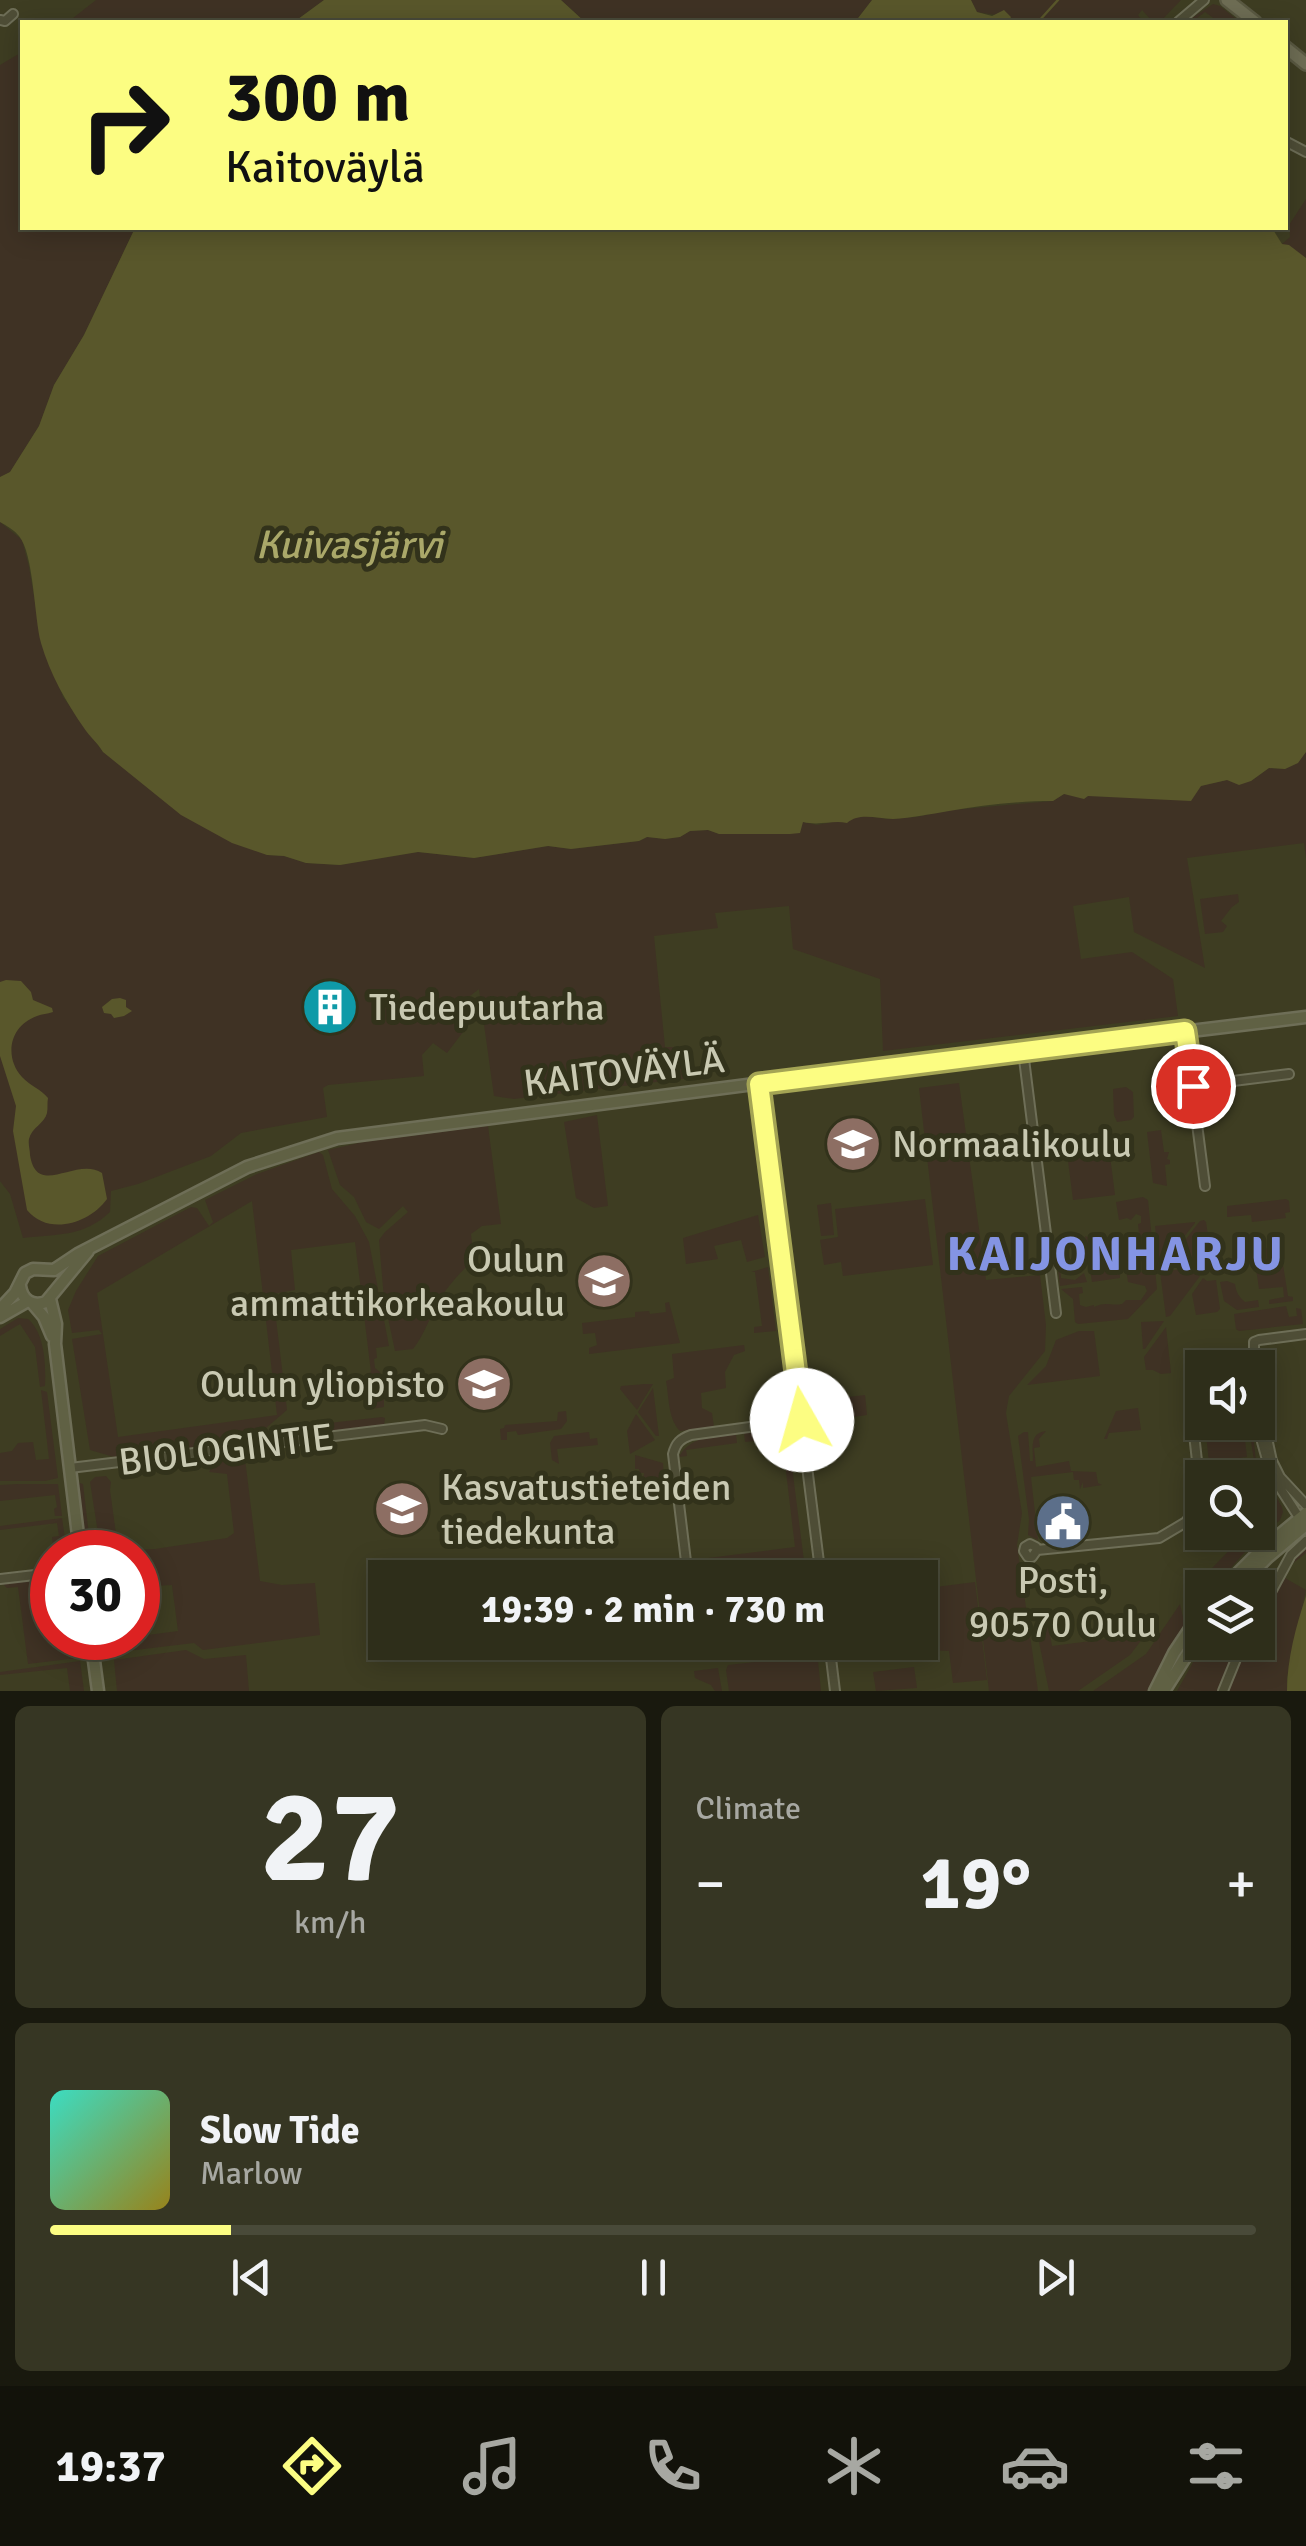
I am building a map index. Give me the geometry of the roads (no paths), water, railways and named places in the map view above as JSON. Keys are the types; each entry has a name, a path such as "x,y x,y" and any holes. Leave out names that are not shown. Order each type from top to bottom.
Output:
{"main road":[{"path":"1227,0 1252,20"}],"street":[{"path":"1180,20 1204,0"},
{"path":"0,20 12,14 7,10"},
{"name":"KAITOVÄYLÄ","path":"47,1271 247,1166 337,1138 1306,1017"},
{"path":"1185,1031 1205,1186"},
{"path":"1024,1051 1056,1313"},
{"path":"1193,1086 1289,1074"},
{"path":"759,1084 819,1560"},
{"name":"KAITOVÄYLÄ","path":"52,1295 92,1247"},
{"path":"55,1344 44,1317 22,1294 20,1286 22,1277 38,1268 47,1271 55,1282 55,1344 77,1530"},
{"path":"0,1309 20,1286"},
{"path":"0,1317 30,1302 42,1304 52,1295"},
{"path":"1252,1350 1256,1342 1306,1334"},
{"path":"686,1560 673,1454 678,1441 691,1435 802,1420"},
{"name":"BIOLOGINTIE","path":"70,1468 425,1425 442,1429"},
{"path":"1037,1550 1159,1538 1186,1522 1198,1505 1200,1488 1195,1440"},
{"path":"1261,1440 1266,1464 1304,1521"},
{"path":"1266,1440 1280,1477 1306,1506"},
{"path":"1240,1570 1258,1552 1304,1521"},
{"path":"1255,1570 1304,1521"},
{"path":"1275,1585 1291,1555 1306,1542"},
{"path":"0,1579 30,1576"},
{"path":"1155,1691 1185,1636"},
{"path":"1164,1691 1185,1658"},
{"path":"94,1660 98,1691"},
{"path":"831,1660 835,1691"},
{"path":"1223,1691 1236,1660"}],"water":[{"path":"324,0 561,0 583,20 297,20"},
{"path":"872,0 971,0 977,12 992,16 1004,10 1011,17 1009,20 857,20"},
{"name":"Kuivasjärvi","path":"134,230 1273,230 1282,244 1306,258 1306,752 1298,763 1285,769 1269,768 1239,785 1227,780 1201,786 1191,801 1088,796 1084,799 1064,794 1053,801 987,805 907,818 803,822 800,833 690,831 665,839 647,837 571,849 548,846 474,858 418,852 340,865 267,855 232,843 181,815 103,752 71,708 45,654 24,545 17,534 0,522 0,477 10,472 39,426 54,385 84,335"},
{"path":"21,981 33,1000 53,1012 39,1015 20,1027 12,1043 16,1069 48,1098 46,1117 29,1139 34,1168 49,1176 81,1169 102,1173 107,1199 90,1215 68,1224 46,1223 27,1210 13,1131 16,1106 0,1056 0,982"},
{"path":"120,998 126,1000 126,1007 132,1011 114,1018 104,1013 102,1007"},
{"path":"1306,1596 1306,1691 1287,1691 1293,1643"}],"waterway":[{"path":"1040,20 1058,0"}],"place":[{"name":"Tiedepuutarha","path":"330,1007"},
{"name":"Normaalikoulu","path":"853,1144"},
{"name":"Oulun ammattikorkeakoulu","path":"604,1281"},
{"name":"Oulun yliopisto","path":"484,1384"},
{"name":"Kasvatustieteiden tiedekunta","path":"402,1509"},
{"name":"Posti, 90570 Oulu","path":"1063,1522"}],"district":[{"name":"KAIJONHARJU","path":"1116,1253"}]}
